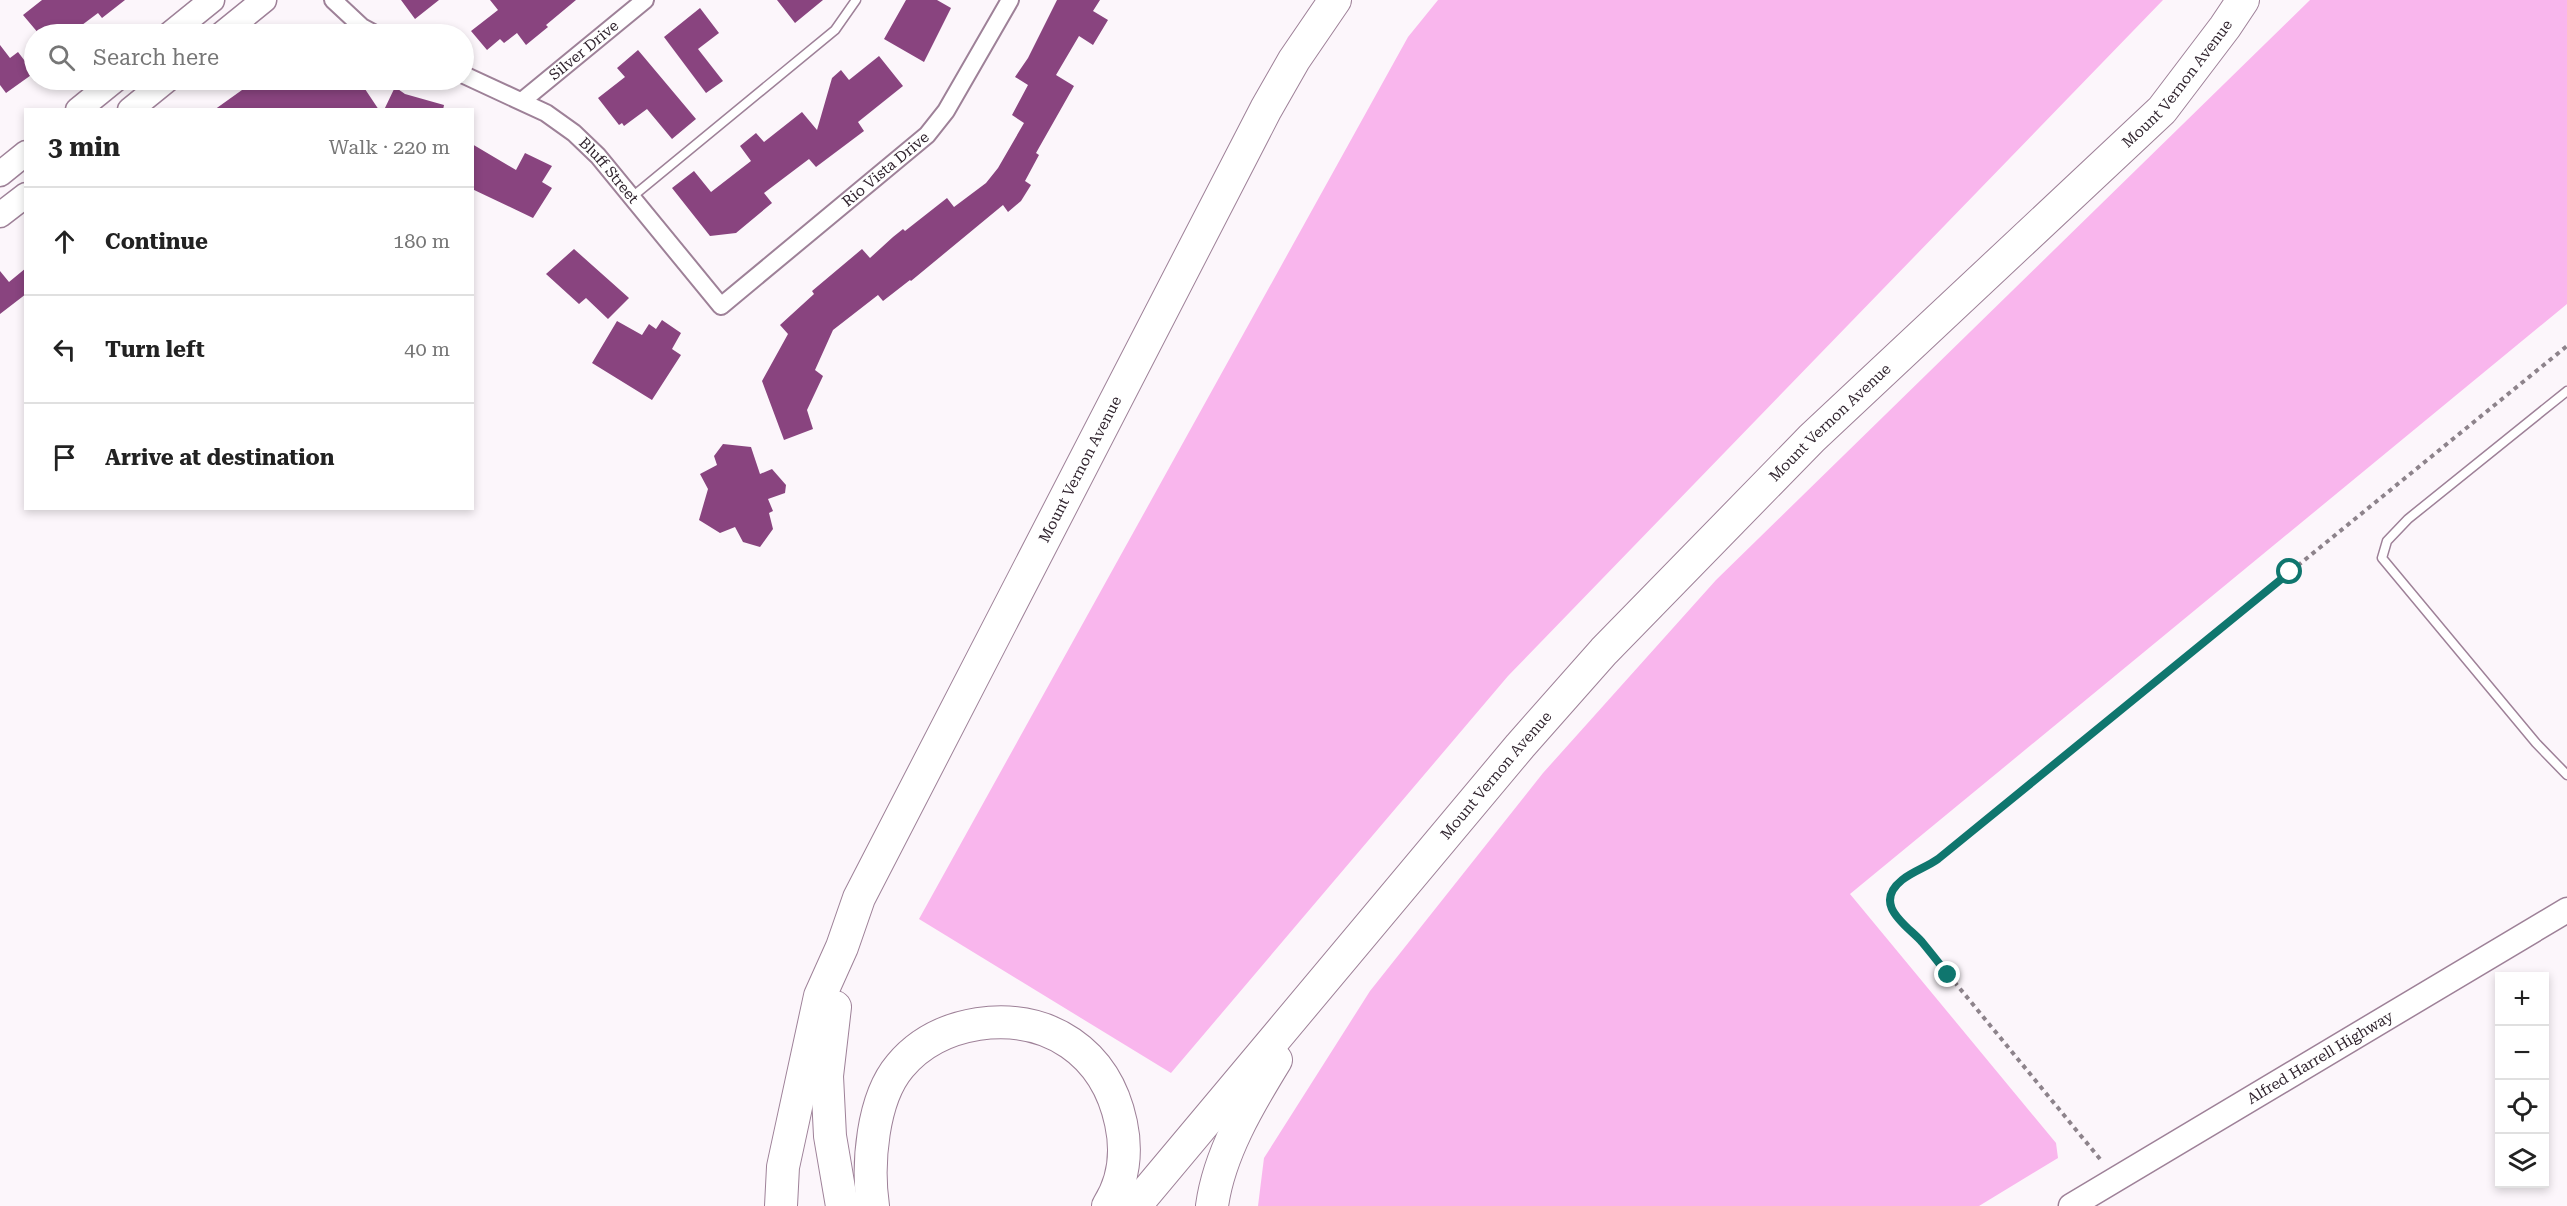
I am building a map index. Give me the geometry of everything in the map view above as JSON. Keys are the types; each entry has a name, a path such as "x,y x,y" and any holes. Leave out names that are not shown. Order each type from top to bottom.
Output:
{"highway":[{"name":"Mount Vernon Avenue","path":"842,947 859,898 1266,109 1294,60 1335,0"},
{"name":"Mount Vernon Avenue","path":"1428,856 1520,746 1604,651 1812,438 2162,110 2243,0"},
{"path":"1135,1206 1428,856"},
{"path":"1212,1206 1214,1189 1236,1130 1293,1030 1428,856"},
{"path":"781,1206 783,1167 815,1017 820,996 842,947"},
{"path":"842,947 827,1076 830,1136 842,1206"},
{"path":"873,1206 871,1150 885,1092 898,1067 920,1046 954,1028 1001,1021 1034,1024 1072,1043 1101,1071 1117,1103 1124,1133 1124,1161 1117,1193 1108,1206"}],"main road":[{"path":"182,24 212,0"},
{"path":"234,24 264,0"},
{"path":"80,108 103,90"},
{"path":"132,108 155,90"},
{"path":"0,174 24,155"},
{"path":"0,215 24,197"},
{"name":"Alfred Harrell Highway","path":"2076,1205 2567,910"}],"street":[{"path":"333,0 359,24"},
{"name":"Silver Drive","path":"522,101 645,0"},
{"name":"Rio Vista Drive","path":"721,306 927,135 946,111 1010,0"},
{"name":"Bluff Street","path":"474,79 546,113 574,132 598,156 721,306"}],"lane":[{"path":"632,198 835,30 856,0"},
{"path":"2567,391 2408,519 2386,541 2382,558 2402,585 2536,743 2567,775"}],"path":[{"path":"2100,1159 1920,940 1895,918 1891,903 1893,891 1902,880 1938,859 2567,346"}],"shaded area":[{"path":"1438,0 2163,0 1508,676 1171,1073 919,919 1408,37"},
{"path":"2310,0 2567,0 2567,304 1850,894 2056,1143 2058,1158 1979,1206 1258,1206 1264,1158 1370,991 1543,773 1716,580"}],"building":[{"path":"42,0 125,0 102,18 98,13 83,24 31,24 23,15"},
{"path":"401,0 439,0 415,19"},
{"path":"490,0 576,0 526,45 517,33 504,43 500,39 487,50 474,35 474,29 498,10"},
{"path":"777,0 823,0 795,23"},
{"path":"906,0 937,0 951,8 924,62 884,39"},
{"path":"1057,0 1100,0 1093,11 1108,20 1093,45 1079,36 1056,75 1074,86 1036,153 1039,155 1025,181 1031,185 1021,201 1008,212 1003,205 911,281 883,301 878,295 833,330 815,370 823,376 807,410 813,429 784,440 762,381 788,334 780,325 814,294 812,291 862,249 870,258 903,229 905,231 947,198 954,207 986,183 998,168 1024,123 1012,115 1028,85 1015,77 1028,58"},
{"path":"700,8 719,33 698,49 723,81 706,93 664,37"},
{"path":"0,45 10,58 18,52 24,60 24,80 6,93 0,85"},
{"path":"638,50 696,119 672,139 647,109 624,126 622,123 619,125 598,98 625,77 617,68"},
{"path":"879,56 903,86 858,122 864,131 816,167 809,159 764,193 772,203 736,233 710,236 672,188 694,171 711,192 751,161 740,146 756,133 764,142 802,112 817,130 832,78 841,70 849,80"},
{"path":"242,90 366,90 378,108 217,108"},
{"path":"394,90 444,105 443,108 385,108"},
{"path":"474,145 516,170 525,153 552,166 542,182 552,188 533,218 474,190"},
{"path":"574,249 629,298 608,319 586,298 579,304 546,274"},
{"path":"24,270 24,296 0,314 0,271 9,282"},
{"path":"662,320 681,333 672,349 681,355 652,400 592,363 617,321 642,335 649,324 656,329"},
{"path":"723,444 751,447 760,474 772,469 786,485 785,493 768,499 773,511 769,513 773,529 760,547 743,542 735,527 720,533 699,520 708,489 700,474 717,465 714,456"}],"route":[{"path":"1948,975 1920,940 1895,918 1891,903 1893,891 1902,880 1928,867 2290,572"}]}
